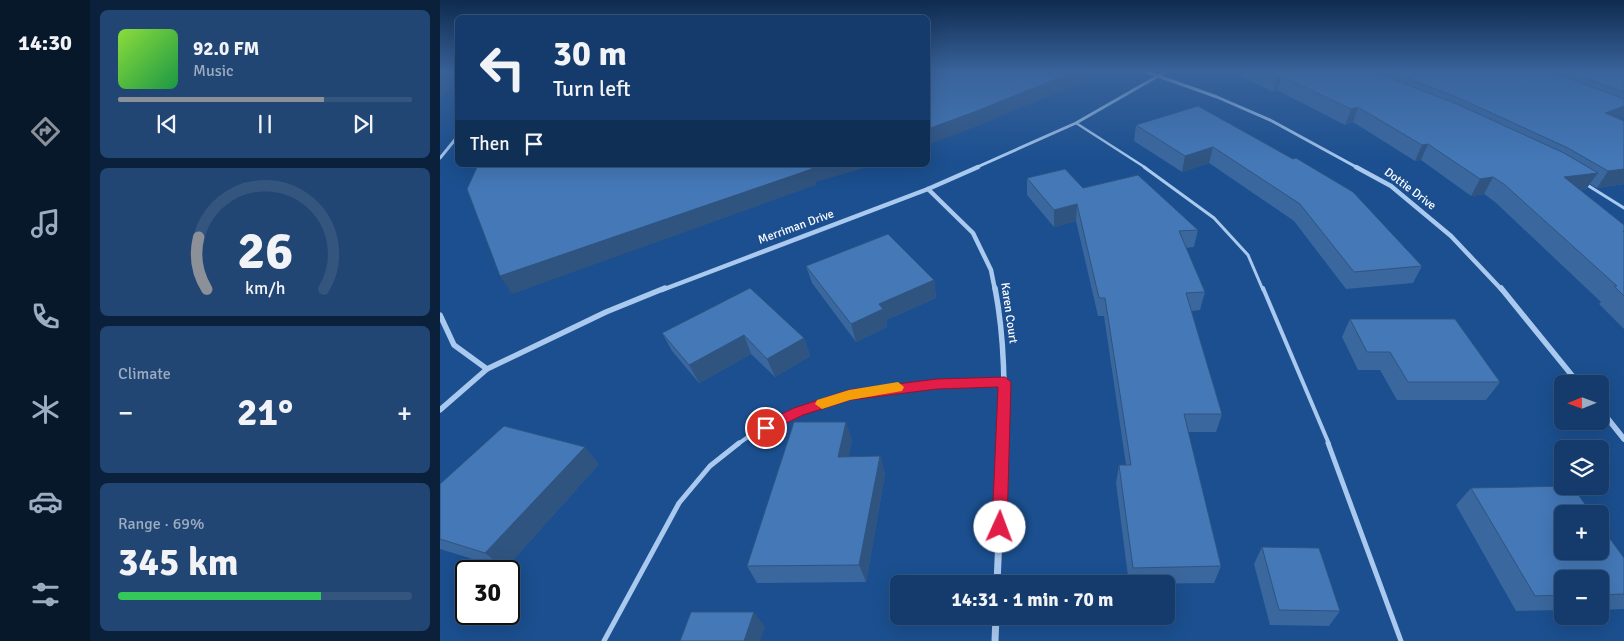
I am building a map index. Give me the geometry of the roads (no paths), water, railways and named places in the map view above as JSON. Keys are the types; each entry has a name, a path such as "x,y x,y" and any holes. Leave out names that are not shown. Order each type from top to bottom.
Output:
{"street":[{"name":"Merriman Drive","path":"440,410 487,369 606,312 706,272 928,189 1076,123 1112,102"},
{"name":"Dottie Drive","path":"1223,102 1272,122 1391,186 1451,236 1502,289 1572,375"},
{"path":"440,158 455,140"},
{"path":"451,145 455,144"},
{"name":"Karen Court","path":"928,189 973,233 991,270 1002,325 1005,382 997,575"},
{"path":"440,315 454,344 487,369"},
{"path":"1609,420 1624,439"},
{"path":"995,641 996,625"}],"lane":[{"path":"1076,123 1159,176 1214,218 1248,255 1319,418 1401,641"},
{"path":"1578,180 1624,208"},
{"path":"604,641 679,503 710,466 750,436 798,411 849,395 937,384 1005,382"}]}
